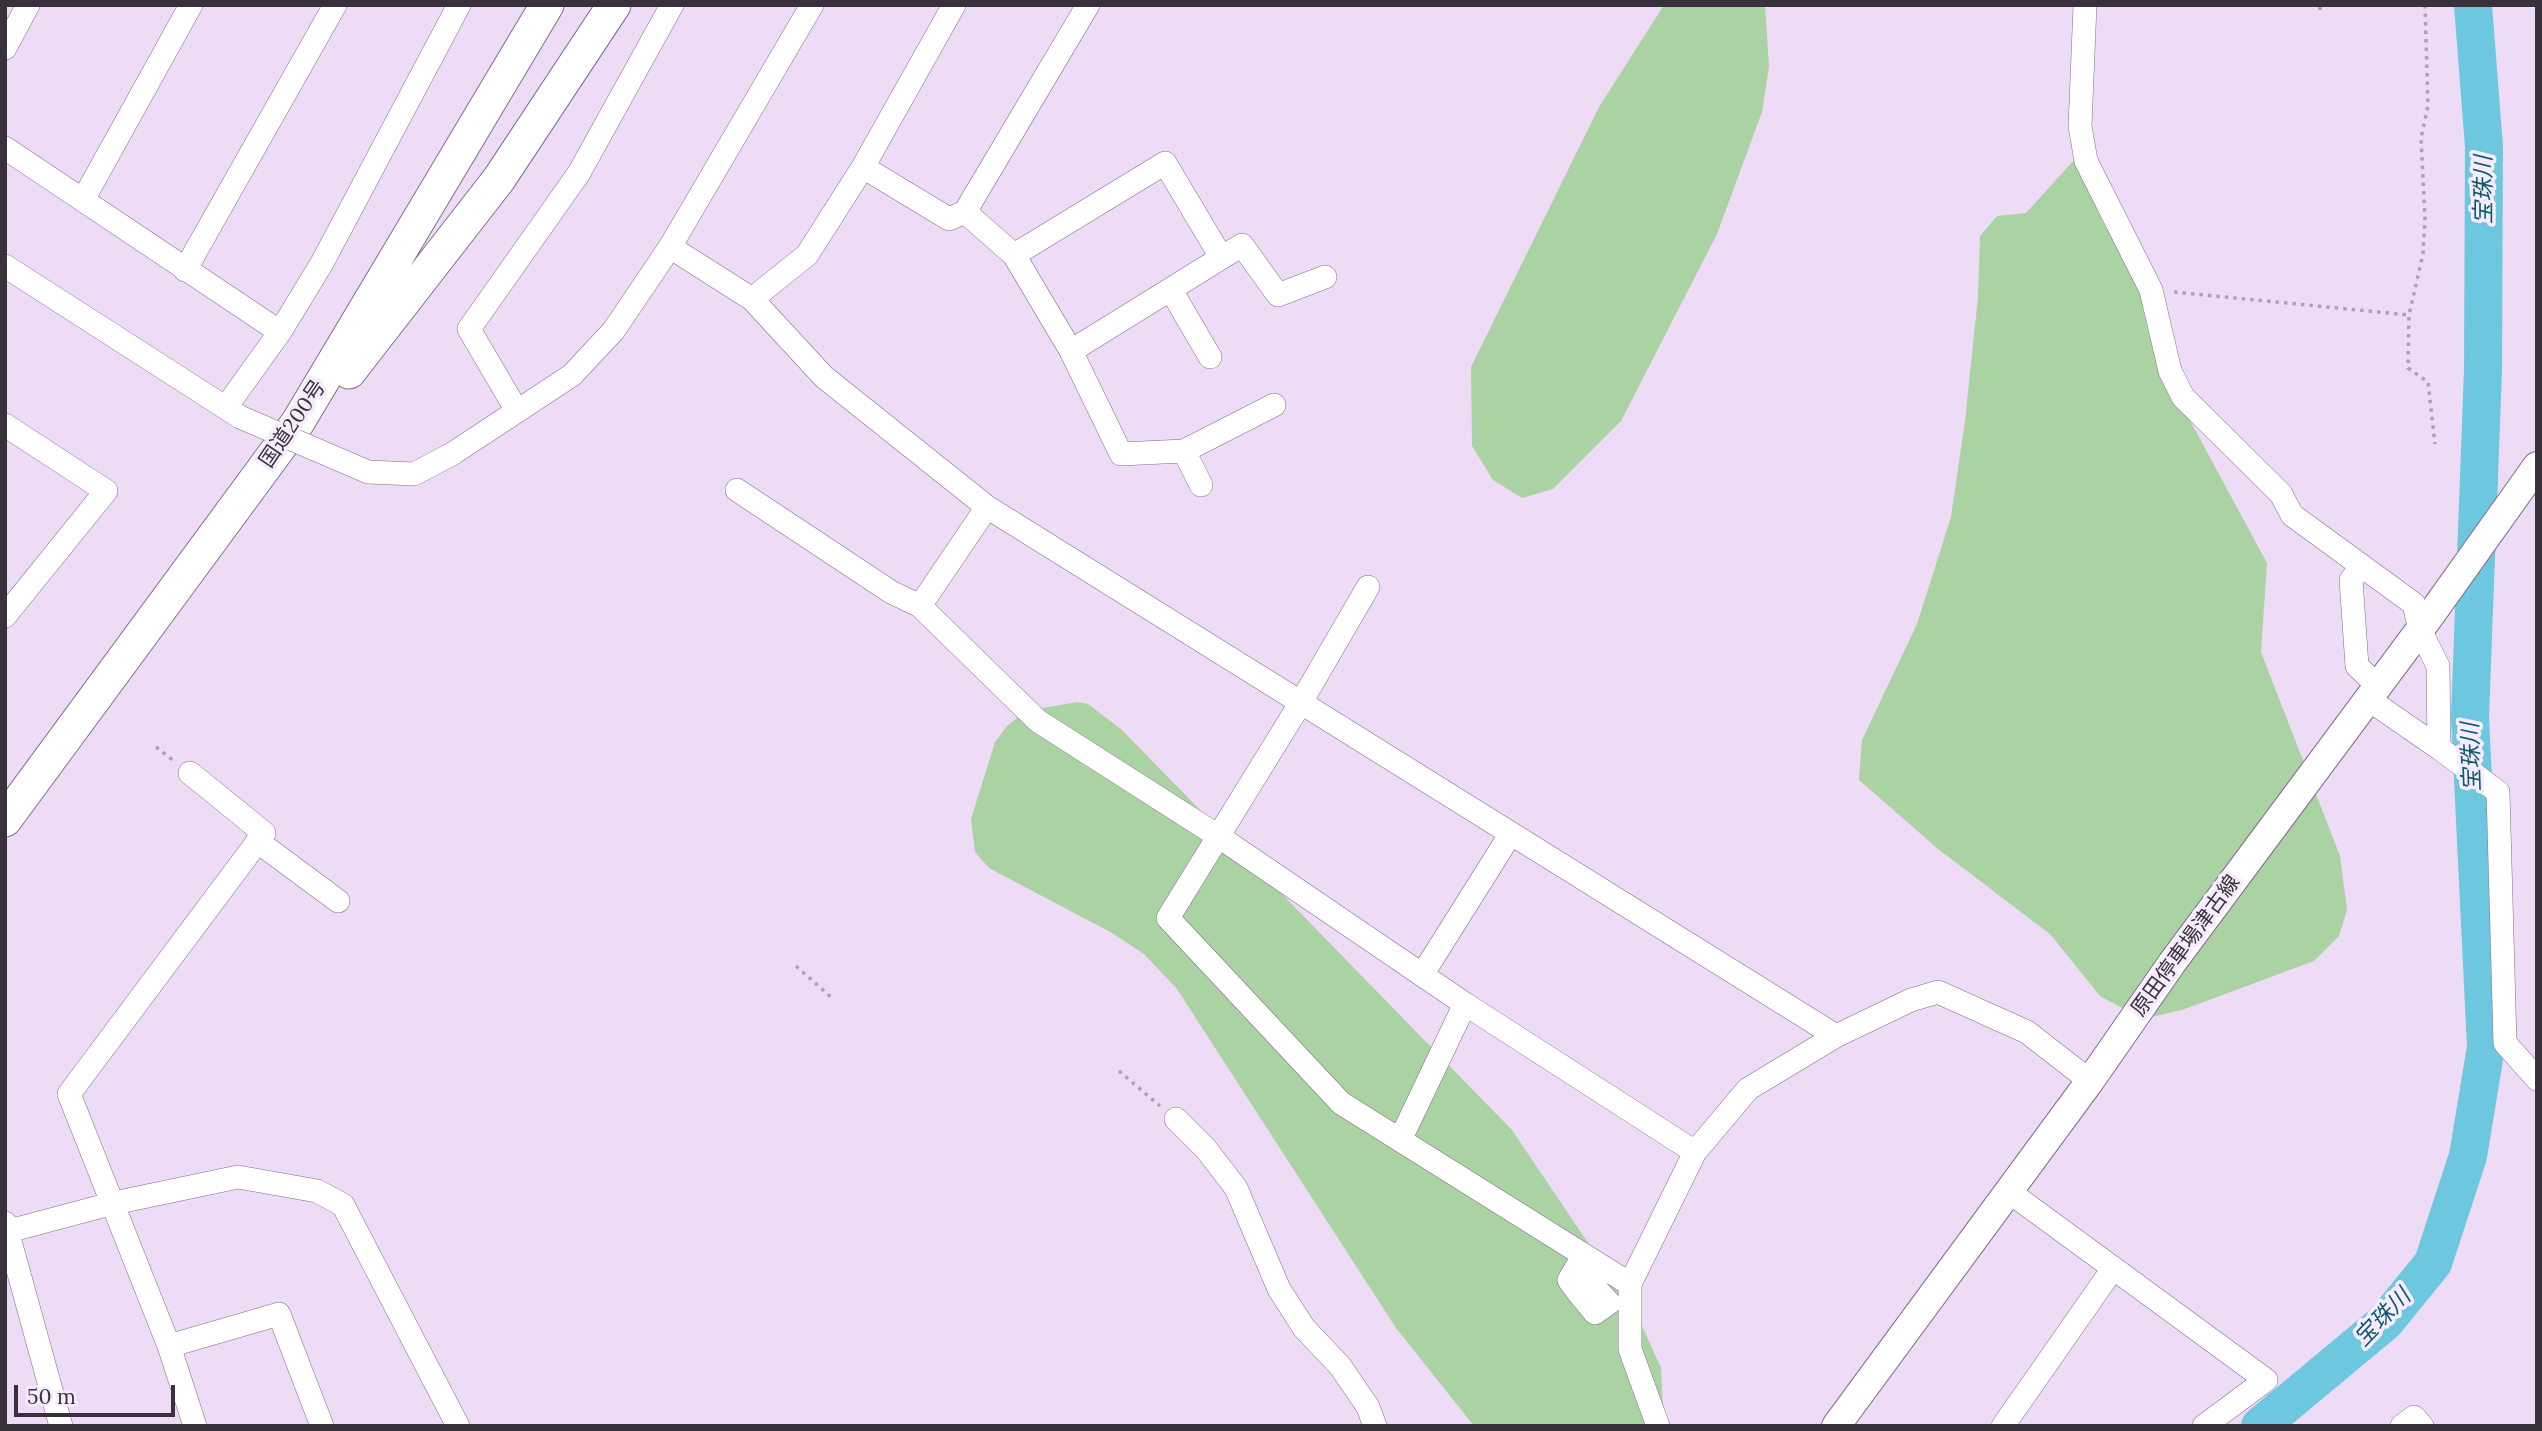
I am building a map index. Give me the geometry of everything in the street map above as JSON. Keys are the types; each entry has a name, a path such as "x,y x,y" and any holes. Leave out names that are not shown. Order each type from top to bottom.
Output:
{"highway":[{"path":"391,271 526,5"},
{"name":"国道200号","path":"5,820 298,422 391,271 547,5"},
{"path":"298,422 359,362 499,179 614,5"}],"main road":[{"name":"原田停車場津古線","path":"1836,1426 2090,1081 2172,963 2425,623 2533,471"}],"street":[{"path":"5,48 28,5"},
{"path":"83,200 191,5"},
{"path":"185,270 335,5"},
{"path":"233,412 321,262 459,5"},
{"path":"517,411 469,329 579,173 672,5"},
{"path":"5,266 233,412 368,472 414,474 452,454 572,375 614,330 670,247 812,5"},
{"path":"752,299 807,255 863,167 954,5"},
{"path":"863,167 949,219 965,212 1088,5"},
{"path":"2085,5 2080,126 2086,161 2151,290 2170,371 2183,397 2281,494 2291,514 2414,604 2425,623 2438,666 2446,752"},
{"path":"5,148 280,332"},
{"path":"1014,255 1166,163 1221,257"},
{"path":"965,212 1014,255 1071,351 1121,454 1184,451 1274,405"},
{"path":"1071,351 1242,244 1278,295 1325,277"},
{"path":"670,247 752,299 824,377 986,507 1836,1036"},
{"path":"1171,290 1210,357"},
{"path":"5,425 106,491 5,616"},
{"path":"1184,451 1201,485"},
{"path":"737,489 891,592 919,606 1038,721 1218,836 1465,1004 1695,1152"},
{"path":"919,606 986,507"},
{"path":"2361,567 2351,580 2357,666 2373,692 2498,792 2505,1043 2537,1079"},
{"path":"1368,587 1300,704 1168,918 1341,1102 1630,1284"},
{"path":"190,773 264,833 69,1094 169,1346 195,1426"},
{"path":"1422,975 1510,835"},
{"path":"257,841 338,901"},
{"path":"1658,1426 1630,1349 1630,1284 1695,1152 1748,1090 1836,1036 1911,1000 1938,992 2026,1032 2090,1081"},
{"path":"1401,1138 1465,1004"},
{"path":"1176,1119 1206,1149 1236,1188 1279,1289 1304,1328 1347,1376 1368,1407 1375,1426"},
{"path":"61,1426 6,1228 238,1177 317,1191 343,1205 458,1426"},
{"path":"2008,1191 2112,1270 2266,1380 2203,1426"},
{"path":"1577,1292 1569,1280 1584,1255"},
{"path":"2003,1426 2112,1270"},
{"path":"169,1346 279,1314 322,1426"},
{"path":"2402,1426 2414,1417 2422,1426"}],"path":[{"path":"2426,5 2428,106 2421,138 2425,218 2423,254 2409,315 2407,368 2428,383 2435,444"},
{"path":"2151,290 2409,315"},
{"path":"796,965 832,998"},
{"path":"1119,1071 1176,1119"}],"green space":[{"path":"1664,5 1765,5 1769,67 1762,112 1717,234 1621,421 1553,489 1522,498 1493,480 1472,446 1471,367 1599,107"},
{"path":"2075,159 2103,223 2141,281 2143,309 2154,354 2267,563 2261,652 2340,856 2347,910 2339,936 2314,961 2182,1010 2142,1019 2100,996 2050,934 1938,849 1859,780 1862,740 1917,624 1951,517 1965,421 1978,297 1980,236 1997,216 2026,213"},
{"path":"1077,702 1088,704 1121,729 1512,1130 1638,1317 1661,1368 1664,1426 1474,1426 1396,1328 1177,989 1144,954 1112,933 989,868 975,852 971,819 995,742 1007,726 1026,711"}],"waterway":[{"name":"宝珠川","path":"2260,1426 2385,1322 2433,1263 2468,1156 2486,1047 2470,717 2483,370 2484,147 2473,5"}]}
